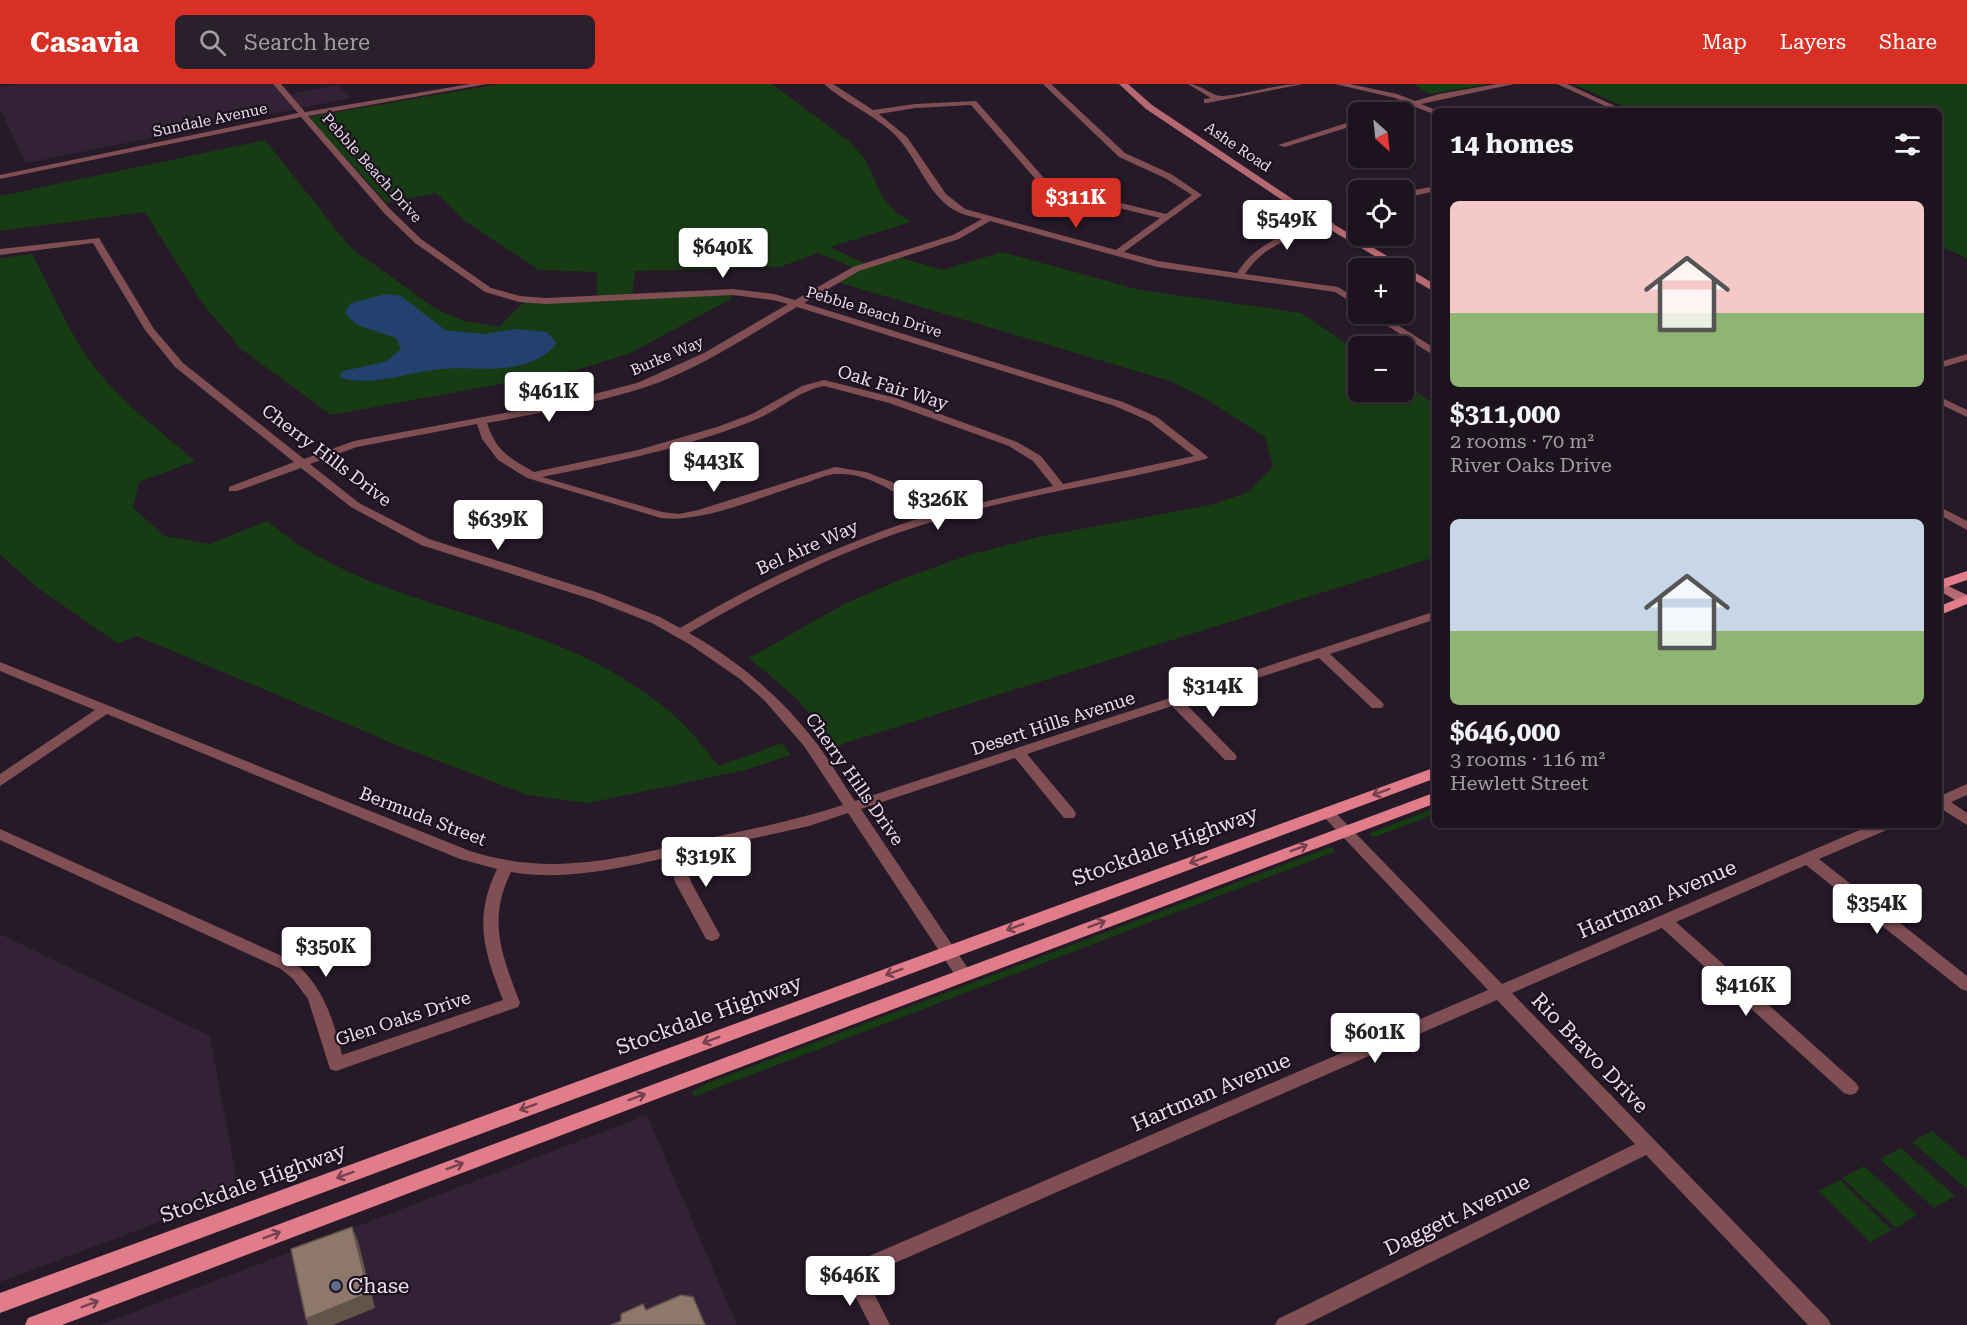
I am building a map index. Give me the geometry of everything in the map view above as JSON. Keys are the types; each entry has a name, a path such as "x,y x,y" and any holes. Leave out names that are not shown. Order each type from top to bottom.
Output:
{"main road":[{"path":"1942,584 1967,575"},
{"path":"1942,608 1966,600"},
{"name":"Stockdale Highway","path":"0,1303 1432,773"},
{"path":"36,1325 1432,799"}],"street":[{"name":"Pebble Beach Drive","path":"277,84 400,225 435,253 496,293 519,299 546,301 741,292 762,294 1119,404 1153,419 1202,457"},
{"name":"Sundale Avenue","path":"424,91 450,84"},
{"name":"Sundale Avenue","path":"0,171 302,112 424,91 483,84"},
{"path":"1047,84 1122,155 1168,176 1198,195 1116,254"},
{"name":"Ashe Road","path":"1123,84 1149,107 1300,208 1385,258"},
{"path":"1192,84 1219,99"},
{"path":"1207,102 1299,84"},
{"path":"1339,84 1358,85 1386,93 1432,111"},
{"path":"1415,103 1439,96 1510,84"},
{"path":"1561,84 1615,108"},
{"path":"832,85 891,127 912,148 943,199 962,211 987,220 1168,266 1338,290 1348,297"},
{"path":"870,113 915,106 973,103 1048,188 1167,217"},
{"name":"Sundale Avenue","path":"0,177 302,112"},
{"path":"1282,145 1348,124"},
{"path":"1414,193 1432,189"},
{"name":"Burke Way","path":"233,489 374,439 588,400 666,375 708,356 856,269 956,237 987,220"},
{"path":"1239,276 1252,256 1270,244 1294,234 1331,225"},
{"name":"Cherry Hills Drive","path":"0,252 96,240 150,330 179,365 362,509 416,538 453,553 595,596 680,633 721,658 769,697 809,743 963,974"},
{"name":"Ashe Road","path":"1414,276 1432,287"},
{"path":"1390,324 1432,351"},
{"path":"1942,364 1967,357"},
{"name":"Oak Fair Way","path":"531,476 631,456 728,427 766,412 804,389 825,383 855,389 1016,445 1044,464 1060,488"},
{"path":"1942,401 1967,414"},
{"path":"481,420 494,448 515,468 555,486 661,515 679,517 819,474 852,471 906,494 933,517"},
{"name":"Bel Aire Way","path":"680,633 762,585 804,565 846,547 933,517 1060,488 1129,476 1202,457"},
{"path":"1942,511 1967,526"},
{"path":"1942,586 1966,600"},
{"name":"Desert Hills Avenue","path":"852,808 1432,616"},
{"path":"1321,653 1377,705"},
{"name":"Bermuda Street","path":"0,666 465,855 506,866 547,870 576,869 675,851 809,821 852,808"},
{"path":"1175,701 1230,757"},
{"path":"0,782 105,709"},
{"path":"1018,753 1069,814"},
{"path":"1942,800 1967,789"},
{"path":"1942,802 1967,820"},
{"name":"Rio Bravo Drive","path":"1327,812 1821,1325"},
{"name":"Hartman Avenue","path":"880,1325 853,1272 1877,828"},
{"name":"Glen Oaks Drive","path":"0,834 287,965 311,987 319,1001 336,1064 512,1003 493,952 488,920 490,902 506,866"},
{"path":"675,851 683,882 712,935"},
{"path":"1807,858 1967,985"},
{"path":"1664,921 1850,1088"},
{"name":"Daggett Avenue","path":"1285,1325 1648,1146"}],"shaded area":[{"path":"20,84 273,84 285,95 338,85 351,98 26,163 0,109 0,87"},
{"path":"0,934 210,1036 239,1192 0,1282"},
{"path":"647,1115 737,1325 100,1325"}],"green space":[{"path":"500,84 772,84 849,141 865,159 883,198 897,213 911,222 830,247 868,265 894,256 943,270 1002,252 1140,290 1301,313 1348,345 1348,402 1414,402 1414,390 1432,403 1432,558 836,746 797,699 749,658 846,603 907,577 969,555 1038,537 1210,505 1249,492 1273,466 1265,437 1206,399 1173,382 834,281 856,269 818,253 780,267 635,271 632,296 733,292 731,299 630,353 577,370 331,415 241,349 202,303 145,212 0,231 0,196 265,140 350,247 436,309 461,320 499,327 526,300 597,299 597,272 539,270 466,222 436,193 387,203 308,117"},
{"path":"1414,84 1489,84 1429,94"},
{"path":"1573,84 1967,84 1967,258 1942,247 1942,108 1627,108"},
{"path":"32,254 71,331 100,374 133,409 195,461 139,482 133,508 165,536 209,544 267,521 302,547 377,584 538,638 605,668 644,692 669,711 690,731 719,766 782,743 791,755 746,770 588,803 528,795 399,746 137,636 117,643 38,588 0,555 0,258"},
{"path":"1432,809 1432,815 1375,837 1370,833"},
{"path":"1330,847 1334,849 1334,852 693,1097 692,1092 708,1083"},
{"path":"1932,1131 1967,1161 1967,1189 1912,1142"},
{"path":"1901,1148 1955,1196 1934,1208 1880,1159"},
{"path":"1864,1166 1917,1215 1896,1228 1842,1178"},
{"path":"1840,1180 1892,1230 1870,1242 1818,1191"}],"water":[{"path":"386,294 401,296 445,330 483,334 516,329 547,332 557,343 536,360 505,368 440,369 363,381 339,377 343,371 385,362 401,349 396,338 357,325 345,313 351,303"}],"building":[{"name":"Chase","path":"352,1227 369,1293 306,1319 291,1249"},
{"path":"681,1295 693,1297 705,1325 611,1325 621,1321 621,1314 643,1304 646,1310"}],"place":[{"name":"Chase","path":"336,1286"}]}
